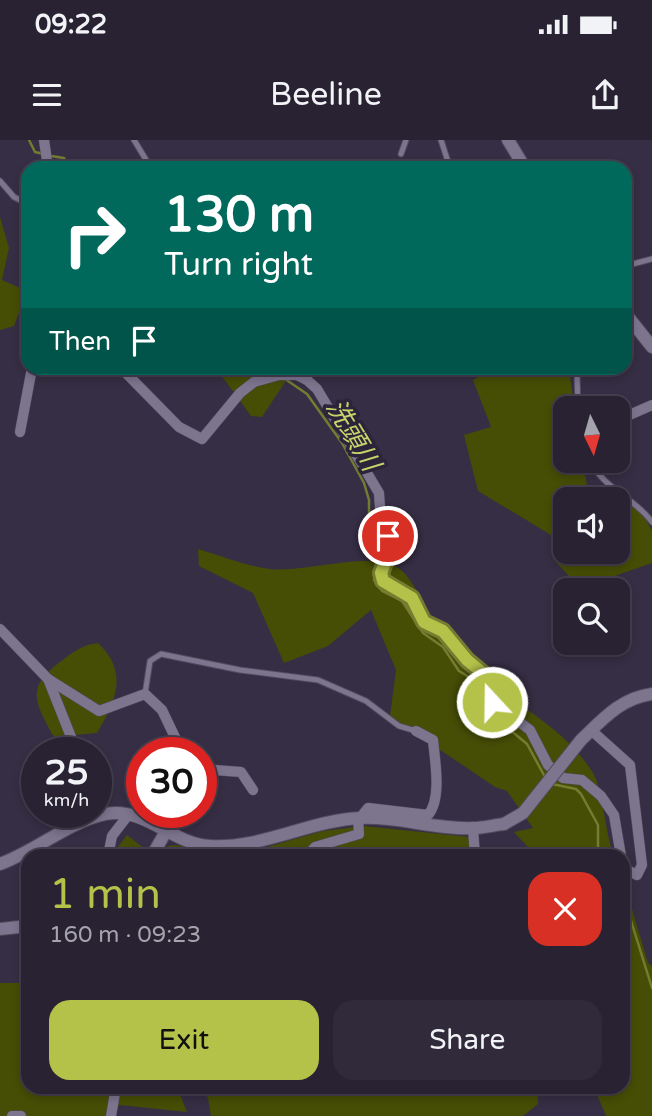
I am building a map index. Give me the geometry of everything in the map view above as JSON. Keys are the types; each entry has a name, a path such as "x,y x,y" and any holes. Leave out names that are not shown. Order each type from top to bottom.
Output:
{"street":[{"path":"44,140 47,161"},
{"path":"509,140 521,161"},
{"path":"632,322 652,347"},
{"path":"20,432 31,375"},
{"path":"128,375 178,427 202,439 240,393 254,382 279,375 297,375 317,389 379,493 381,522 388,536 390,550 381,573 383,581 412,598 424,622 443,631 467,660 485,675 492,702 530,730 548,765 563,778 582,779 596,790 614,815 620,849"},
{"path":"630,415 652,405"},
{"path":"0,629 48,679 99,711 145,694 162,710 175,737"},
{"path":"48,679 70,737"},
{"path":"158,828 185,842 229,846 321,823 359,818 473,828 504,824 523,813 581,740 617,706 639,695 652,694"},
{"path":"591,730 630,765 642,865 637,875 630,872"},
{"path":"312,849 359,834 359,818 368,808 428,815 433,809 436,765 433,740 416,731"},
{"path":"217,770 241,772 253,790"},
{"path":"110,849 113,836 126,818"},
{"path":"31,849 75,828"},
{"path":"473,828 474,849"},
{"path":"156,849 165,833"},
{"path":"0,864 21,854"},
{"path":"0,929 21,927"},
{"path":"111,1116 115,1094"},
{"path":"12,1116 20,1116"}],"lane":[{"path":"134,140 147,161"},
{"path":"401,154 405,140"},
{"path":"441,140 448,161"},
{"path":"0,181 14,197 21,200"},
{"path":"632,264 652,259"},
{"path":"577,375 578,396"},
{"path":"597,473 610,487 643,509 652,522"},
{"path":"145,694 150,661 153,656 162,654 240,670 318,680 366,701 399,726 416,731"}],"green space":[{"path":"0,217 9,248 2,280 21,288 21,307 14,326 0,330"},
{"path":"221,375 287,375 262,417 251,416"},
{"path":"481,375 570,377 573,396 553,396 553,473 585,473 587,486 590,487 553,487 553,548 551,535 478,491 464,435 491,427 473,380"},
{"path":"630,503 639,506 652,531 652,563 609,578 571,578 558,564 630,564"},
{"path":"198,549 270,569 370,561 397,567 410,580 440,635 457,655 559,734 577,752 596,781 612,849 530,849 514,832 533,828 507,791 495,787 390,716 396,670 371,610 328,646 284,663 253,593 199,566"},
{"path":"98,643 114,665 116,687 110,710 97,733 54,737 38,703 39,686 43,677 52,669 84,647"},
{"path":"364,826 479,838 480,849 260,849 323,831"},
{"path":"127,835 145,849 116,849"},
{"path":"176,845 193,849 166,849"},
{"path":"630,903 648,963 652,966 652,1116 606,1116 597,1094 630,1094"},
{"path":"0,983 21,983 21,1094 180,1094 187,1112 120,1105 109,1116 0,1116"},
{"path":"205,1094 537,1094 538,1104 523,1116 211,1116"}],"waterway":[{"name":"洗頭川","path":"29,140 35,152 44,154"},
{"name":"洗頭川","path":"51,156 64,158 66,161"},
{"name":"洗頭川","path":"285,379 307,394 342,443 364,483 369,500 369,521 378,544 374,580 382,591 402,601 423,633 443,647 459,671 477,682 483,707 527,744 545,777"},
{"name":"洗頭川","path":"552,784 576,789 581,794 598,825 598,849"},
{"name":"洗頭川","path":"630,917 652,988"}],"route":[{"path":"388,536 390,550 381,573 383,581 402,589 412,598 424,622 443,631 467,660 485,675 492,702"}]}
